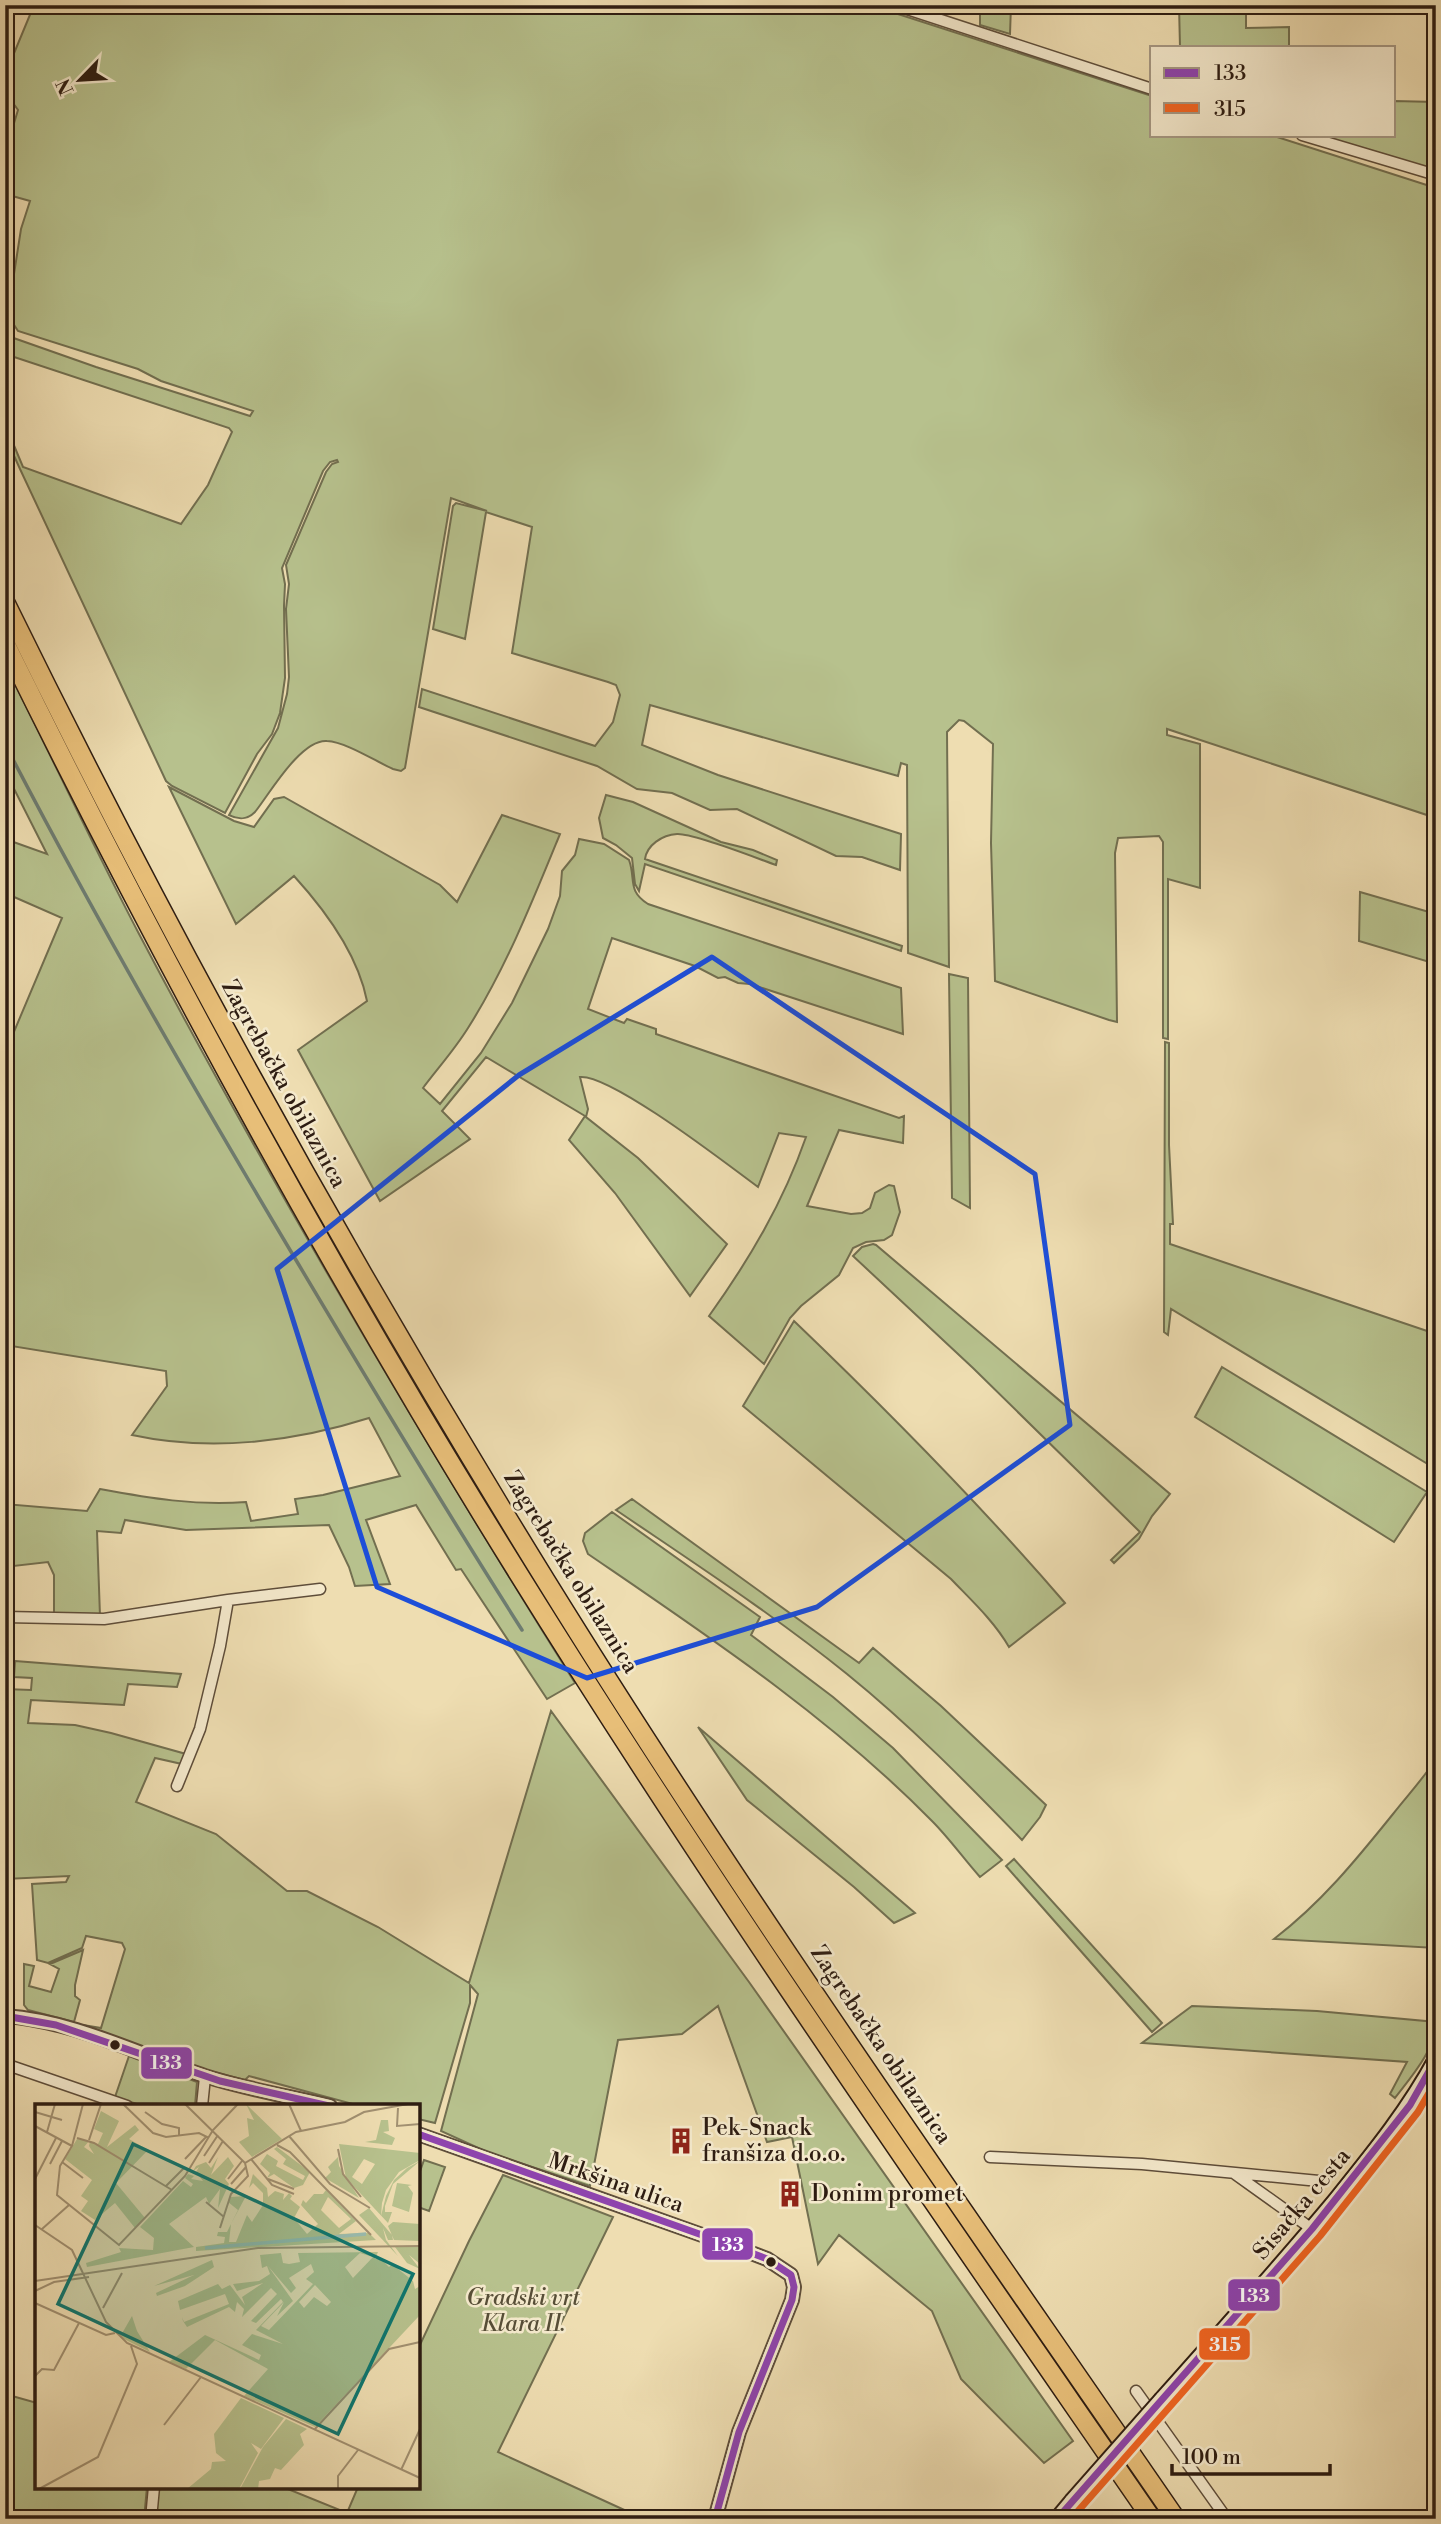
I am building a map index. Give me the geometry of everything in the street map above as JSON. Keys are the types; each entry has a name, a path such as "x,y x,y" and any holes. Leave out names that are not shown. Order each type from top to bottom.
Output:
{"highway":[{"name":"Zagrebačka obilaznica","path":"5,602 89,771 278,1127 424,1379 527,1549 662,1763 810,1986 1176,2519"},
{"name":"Zagrebačka obilaznica","path":"5,643 118,870 242,1102 436,1438 646,1774 1153,2519"}],"main road":[{"name":"Sisačka cesta","path":"1057,2519 1312,2228 1410,2105 1436,2059"}],"street":[{"path":"895,5 1150,88"},
{"path":"1305,136 1436,175"},
{"path":"5,1617 104,1619 320,1589"},
{"path":"177,1786 200,1730 228,1600"},
{"path":"5,2036 7,2016 87,2034 205,2077 321,2104"},
{"path":"5,2064 121,2104"},
{"path":"202,2104 205,2077"},
{"name":"Mrkšina ulica","path":"420,2135 733,2246 767,2259 792,2275 792,2300 739,2432 715,2519"},
{"path":"990,2157 1142,2164 1319,2180"},
{"path":"1234,2173 1312,2228"},
{"path":"1136,2391 1227,2519"},
{"path":"151,2519 155,2489"}],"highlighted area":[{"path":"712,957 1035,1174 1070,1425 817,1607 587,1678 377,1587 277,1269 519,1075"}],"green space":[{"path":"34,5 870,5 1150,95 1150,136 1274,136 1436,188 1436,818 1167,729 1167,735 1200,744 1200,888 1168,879 1168,1039 1163,1038 1163,842 1159,836 1118,838 1115,853 1117,1022 995,981 991,843 993,744 964,721 959,720 947,732 949,967 908,953 907,765 901,763 898,776 650,705 642,745 718,775 901,834 900,870 862,857 836,856 737,809 710,810 672,793 637,789 597,766 419,707 422,689 595,746 613,722 620,695 616,685 512,653 532,527 486,512 465,639 433,629 453,506 456,503 487,511 451,498 405,768 401,771 393,769 335,742 317,743 297,758 252,815 246,818 233,817 229,815 278,728 287,694 289,677 286,609 289,584 286,565 326,472 337,460 330,462 323,471 282,568 285,584 285,678 280,713 272,734 257,754 225,813 172,786 166,781 20,469 5,436 5,424 23,467 181,524 208,485 232,432 229,428 5,354 5,335 250,416 253,411 161,381 138,369 18,331 5,311 5,281 14,274 21,229 30,201 5,194 5,153 18,110 5,92 5,75"},
{"path":"980,5 1011,5 1010,34 980,25"},
{"path":"1179,5 1246,5 1246,28 1289,27 1289,46 1180,46"},
{"path":"1396,101 1436,102 1436,174 1315,136 1396,136"},
{"path":"5,664 121,899 295,1218 461,1498 575,1683 547,1699 461,1569 456,1570 416,1505 366,1520 390,1584 355,1586 329,1525 186,1530 125,1520 121,1533 97,1531 100,1616 54,1617 54,1575 48,1562 5,1567 5,1504 87,1511 100,1489 190,1502 246,1502 251,1521 298,1514 295,1499 400,1476 369,1418 311,1433 252,1442 191,1443 132,1435 167,1386 166,1371 5,1345 5,1053 62,918 5,893 5,839 47,854 5,771"},
{"path":"169,787 234,821 254,827 274,799 284,797 440,885 457,902 502,815 560,834 495,982 463,1036 423,1088 440,1104 481,1053 512,1003 548,929 560,896 562,871 575,855 579,839 604,844 629,860 637,894 648,904 901,988 903,1034 750,984 738,983 725,977 718,978 695,966 612,938 588,1009 624,1023 627,1019 656,1029 656,1034 899,1118 904,1116 903,1143 839,1130 807,1206 851,1214 862,1213 870,1208 875,1193 889,1185 894,1186 900,1212 892,1235 884,1240 866,1242 853,1248 839,1275 790,1318 764,1364 709,1316 764,1230 787,1185 806,1137 779,1133 758,1187 642,1105 595,1080 580,1077 588,1109 586,1117 638,1158 727,1244 690,1296 615,1193 569,1140 585,1116 486,1057 442,1111 470,1139 380,1201 298,1050 367,1001 363,984 348,950 328,918 294,876 236,924"},
{"path":"606,795 633,802 721,842 753,850 777,860 776,865 711,842 677,834 656,842 645,859 902,946 901,951 645,864 639,891 635,884 632,858 603,838 599,818"},
{"path":"1360,892 1436,914 1436,964 1359,941"},
{"path":"949,974 968,978 970,1208 952,1198"},
{"path":"1165,1042 1169,1043 1169,1145 1173,1224 1170,1224 1170,1244 1436,1334 1436,1469 1171,1309 1168,1335 1164,1332"},
{"path":"873,1244 1170,1494 1152,1516 1139,1539 1114,1563 1111,1560 1140,1532 973,1368 853,1256 862,1247"},
{"path":"794,1321 933,1459 1065,1603 1009,1647 989,1620 951,1579 743,1406"},
{"path":"1222,1367 1427,1492 1394,1542 1195,1417"},
{"path":"632,1499 859,1663 873,1648 941,1706 1046,1805 1022,1840 959,1775 847,1674 762,1610 616,1510"},
{"path":"612,1512 760,1617 751,1635 833,1697 893,1748 1002,1860 980,1877 932,1821 893,1783 810,1712 588,1554 583,1541 585,1533"},
{"path":"15,1661 181,1674 177,1687 128,1684 124,1705 31,1700 28,1723 75,1725 186,1754 182,1764 155,1758 136,1802 216,1834 287,1891 307,1891 378,1927 469,1983 551,1711 749,1982 1073,2441 1044,2463 961,2379 932,2311 839,2235 818,2264 792,2137 767,2142 718,2006 682,2034 618,2040 590,2186 487,2152 441,2131 478,1994 470,1985 470,2003 435,2123 420,2119 420,2104 353,2104 249,2076 245,2080 206,2070 83,2025 101,2028 125,1949 122,1943 86,1936 82,1948 48,1963 37,1960 32,1884 66,1882 69,1876 5,1879 5,1689 31,1690 32,1678 14,1677"},
{"path":"698,1727 915,1913 894,1923 747,1800"},
{"path":"1436,1759 1436,1948 1274,1939 1307,1911 1337,1880"},
{"path":"1014,1859 1162,2023 1152,2032 1006,1866"},
{"path":"83,1950 75,1985 75,1996 80,2000 74,2022 28,2010 24,2005 24,1964 34,1966 29,1986 51,1992 59,1969 50,1964"},
{"path":"1192,2006 1317,2011 1436,2022 1427,2052 1395,2098 1390,2094 1407,2062 1142,2043"},
{"path":"129,2056 197,2082 195,2104 137,2104 115,2097"},
{"path":"424,2160 445,2167 429,2211 420,2208 420,2171"},
{"name":"Gradski vrt Klara II.","path":"503,2175 613,2217 498,2452 644,2519 148,2519 149,2489 288,2489 347,2513 357,2489 420,2489 420,2345"},
{"path":"5,2394 35,2402 35,2489 147,2489 144,2519 5,2519"}],"waterway":[{"path":"5,744 109,938 218,1129 463,1537 522,1630"}],"transit line":[{"name":"133","path":"5,2016 56,2025 220,2081 320,2104"},
{"name":"133","path":"1057,2519 1312,2229 1410,2105 1436,2059"},
{"name":"315","path":"1071,2519 1320,2236 1418,2112 1436,2081"},
{"name":"133","path":"420,2135 733,2246 767,2259 791,2275 794,2287 792,2300 739,2432 715,2519"}],"place":[{"name":"Pek-Snack franšiza d.o.o.","path":"681,2141"},
{"name":"Donim promet","path":"790,2194"}]}
